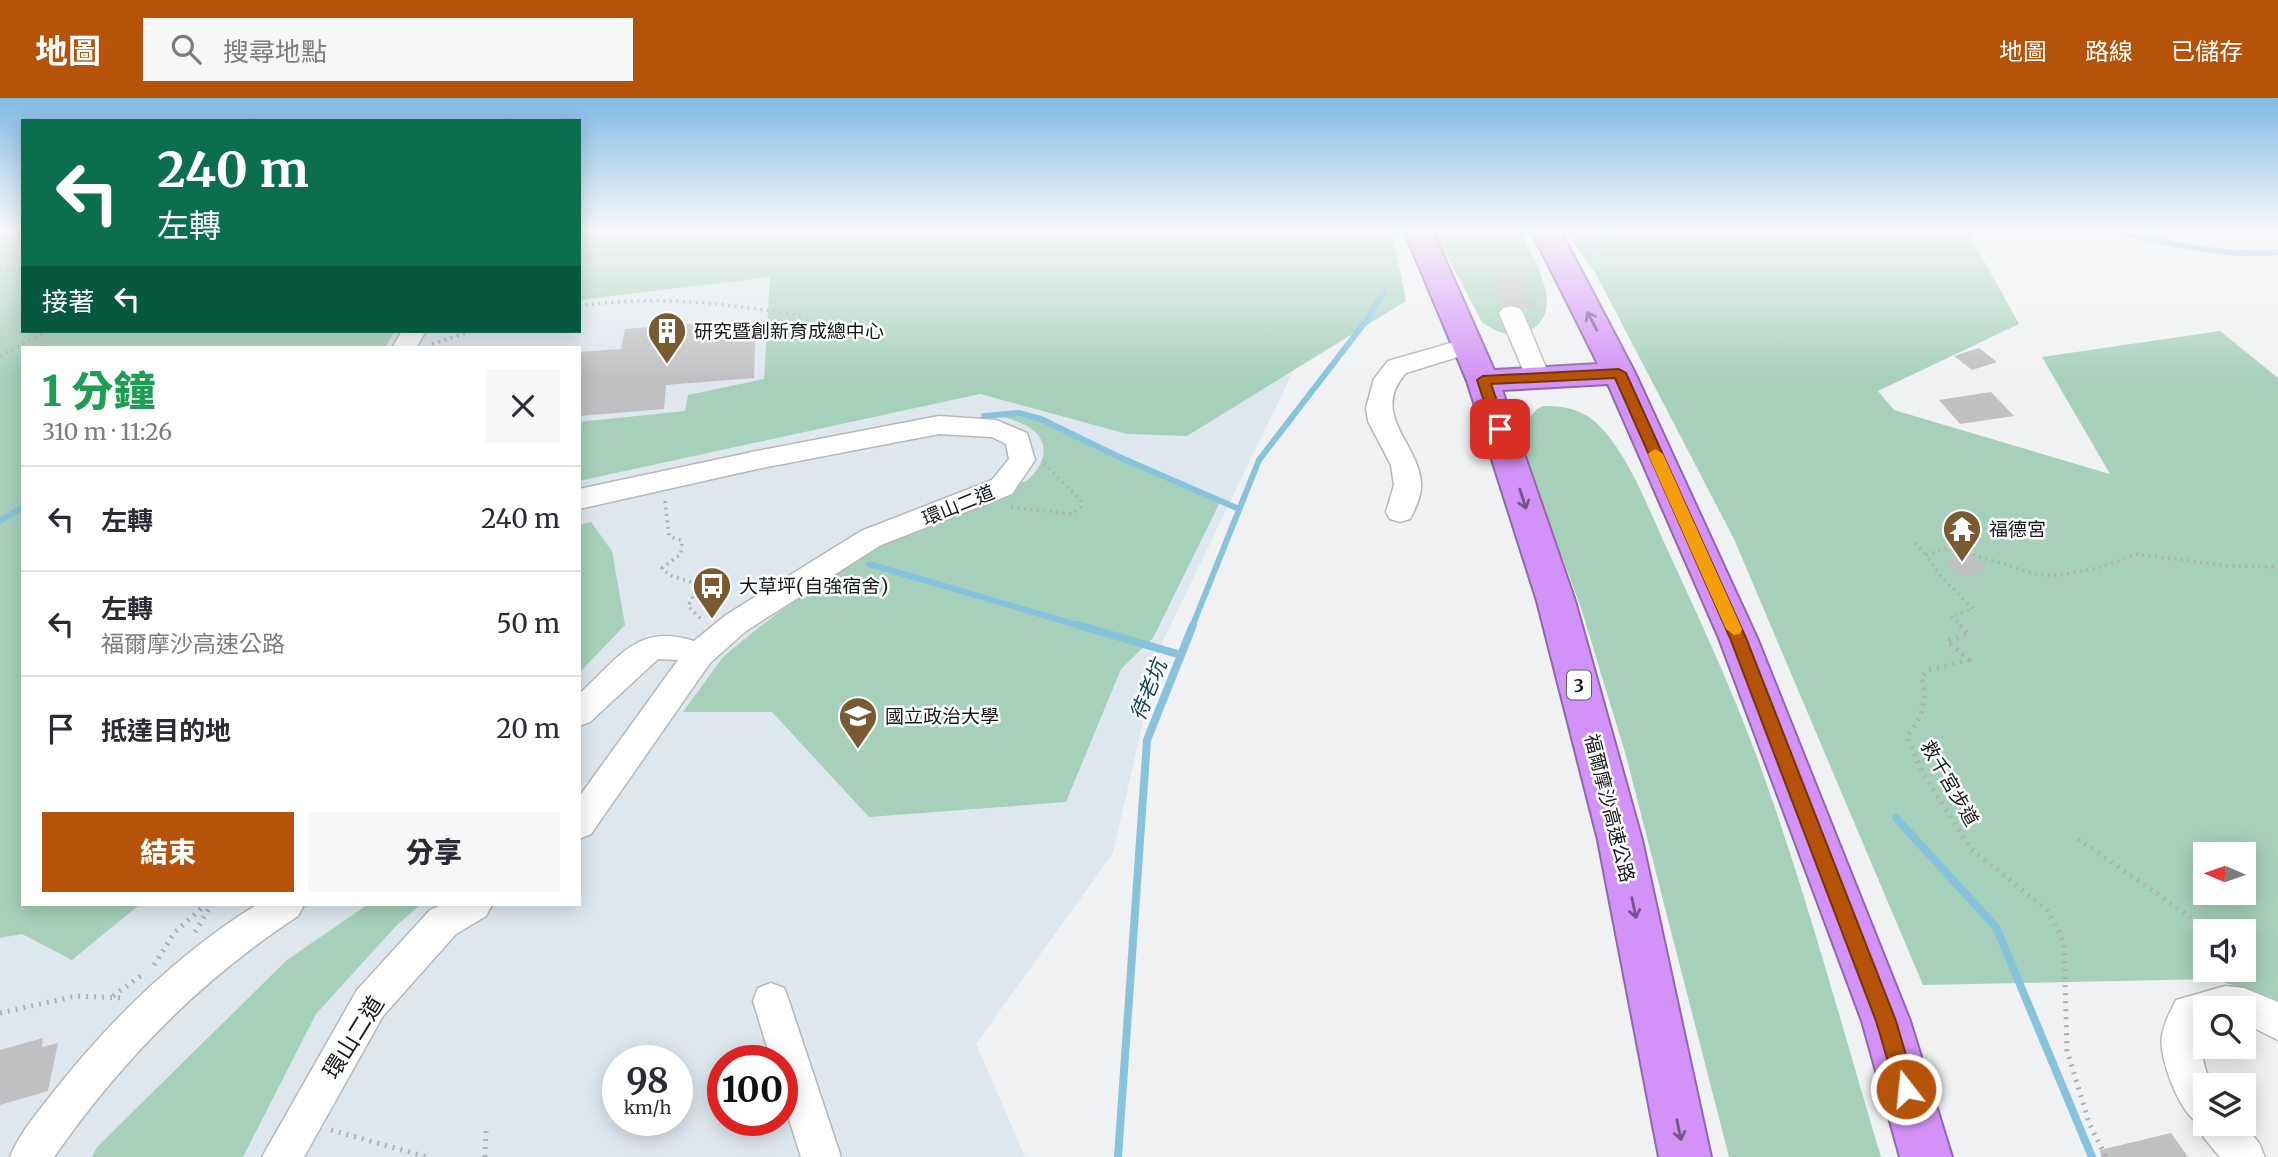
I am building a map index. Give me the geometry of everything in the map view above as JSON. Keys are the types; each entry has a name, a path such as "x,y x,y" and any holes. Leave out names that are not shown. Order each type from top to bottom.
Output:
{"highway":[{"name":"福爾摩沙高速公路","path":"1440,279 1476,363 1556,601 1620,840 1685,1157"},
{"path":"1571,279 1619,373 1738,638 1886,1021 1926,1157"},
{"path":"1476,363 1538,377 1619,373"}],"street":[{"path":"1511,313 1538,377"},
{"path":"1400,512 1408,485 1404,465 1381,421 1379,408 1386,379 1397,367 1476,363"},
{"path":"581,499 939,425 996,429 1018,439"},
{"name":"環山二道","path":"581,821 699,655 736,623 825,564 871,538 1002,487 1022,460 1018,439"},
{"path":"581,711 650,648 672,646 699,655"},
{"path":"30,1157 94,1071 153,1009 204,963 285,906"},
{"name":"環山二道","path":"282,1157 370,1003 443,922 472,906"},
{"path":"771,1001 821,1157"},
{"path":"2193,1084 2179,1037 2189,1013 2217,1003 2243,1004 2278,1022"},
{"path":"2228,1136 2245,1157"}],"path":[{"path":"581,306 668,299 723,303 802,316"},
{"path":"0,356 43,333"},
{"path":"427,346 466,333"},
{"path":"965,501 1062,513 1072,513 1081,507 1081,500 1018,439"},
{"path":"663,481 669,536 682,541 681,554 662,568 669,575 694,583 696,590 688,606 702,617 704,627 699,655"},
{"path":"1915,543 1926,555 1959,544 1977,556 2038,575 2061,575 2101,567 2137,554 2229,566 2278,567"},
{"name":"救千宮步道","path":"1926,555 1940,575 1973,609 1951,616 1969,634 1947,641 1969,660 1928,670 1921,677 1927,690 1919,723 1907,736 1910,747 1922,772 1971,849 2047,910 2064,942 2067,1050 2089,1122 2106,1157"},
{"path":"2078,839 2194,919"},
{"path":"113,996 152,968 174,933 204,906"},
{"path":"0,1013 76,996 113,996 140,1001 153,1009"},
{"path":"302,1123 427,1157"},
{"path":"485,1157 486,1127"}],"shaded area":[{"name":"國立政治大學","path":"0,279 21,279 21,333 581,333 581,279 958,279 1315,326 1160,647 1113,853 976,1044 1025,1157 0,1157"}],"green space":[{"path":"0,279 21,279 21,333 394,333 386,346 21,346 21,906 138,906 72,960 22,934 0,938"},
{"path":"581,279 750,279 581,300"},
{"path":"770,279 1402,279 1406,301 1187,436 1127,434 980,394 581,481 581,422 685,411 688,395 764,379"},
{"path":"1459,279 1543,279 1547,301 1545,314 1537,325 1523,333 1512,335 1482,322"},
{"path":"1599,279 1994,279 2019,324 1878,391 1894,410 2110,474 2042,357 2220,331 2278,378 2278,1003 2271,997 2223,982 2256,982 2256,919 2193,919 2193,979 1923,985 1734,539"},
{"path":"1543,406 1569,408 1587,416 1617,448 1637,482 1704,629 1747,731 1774,806 1807,906 1881,1157 1729,1157 1626,756 1581,608 1528,465 1522,440 1523,425"},
{"path":"1011,415 1039,420 1110,455 1221,500 1153,638 1121,669 1066,802 869,817 772,712 683,712 723,657 826,577 878,546 1028,480 1043,456 1043,446 1032,429 1022,423 995,416"},
{"path":"591,522 612,551 625,625 581,671 581,524"},
{"path":"366,906 419,906 397,925 316,1014 243,1157 92,1157 97,1147 287,960"}],"building":[{"path":"1492,279 1522,279 1534,307 1522,308 1512,303 1503,305"},
{"name":"研究暨創新育成總中心","path":"727,321 726,327 756,324 754,378 666,385 664,409 581,416 581,352 621,349 625,329"},
{"path":"1979,348 1997,362 1972,370 1954,356"},
{"path":"1991,392 2014,416 1960,424 1939,400"},
{"path":"1971,553 1988,570 1960,577 1944,560"},
{"path":"43,1038 42,1047 58,1043 48,1091 0,1105 0,1050"},
{"path":"2171,1133 2188,1157 2101,1157 2100,1150"}],"waterway":[{"name":"待老坑","path":"1192,627 1259,460 1366,321 1384,292"},
{"path":"984,416 1019,413 1041,419 1117,456 1239,509"},
{"path":"0,521 21,508"},
{"path":"869,564 1084,627"},
{"path":"1078,625 1181,655"},
{"name":"待老坑","path":"1181,655 1193,625"},
{"name":"待老坑","path":"1118,1157 1147,740 1181,655"},
{"path":"1896,818 1996,927 2092,1157"}],"slow traffic":[{"path":"1655,454 1734,629"}],"place":[{"name":"研究暨創新育成總中心","path":"667,365"},
{"name":"福德宮","path":"1962,563"},
{"name":"大草坪(自強宿舍)","path":"712,620"},
{"name":"國立政治大學","path":"858,750"}],"route":[{"path":"1500,429 1483,380 1619,373 1738,638 1886,1021 1906,1089"}]}
